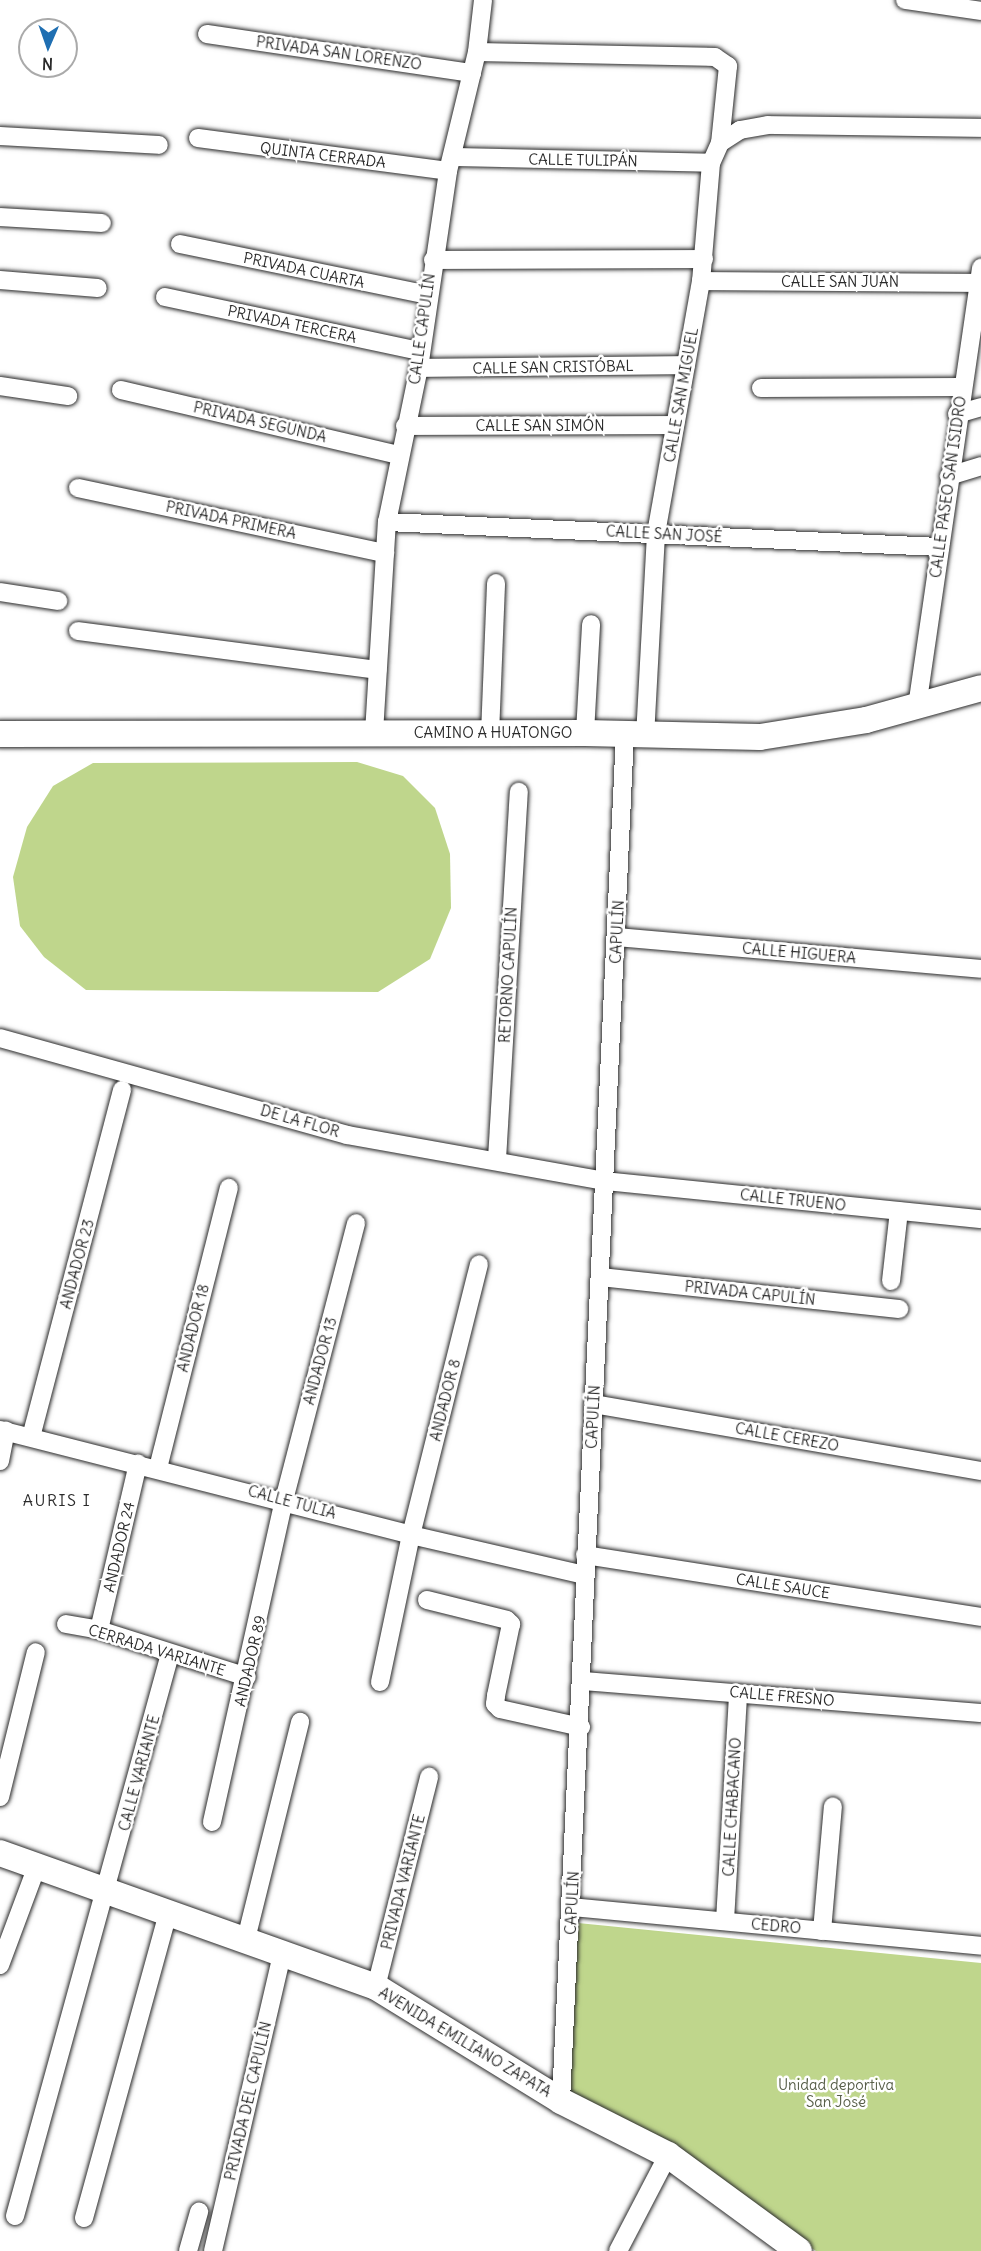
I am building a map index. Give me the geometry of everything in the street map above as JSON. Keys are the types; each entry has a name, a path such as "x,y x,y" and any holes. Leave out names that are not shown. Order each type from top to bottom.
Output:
{"main road":[{"name":"CAMINO A HUATONGO","path":"0,734 782,735 917,707 981,688"},
{"name":"AVENIDA EMILIANO ZAPATA","path":"0,1853 283,1951 376,1987 561,2101 668,2155 799,2251"}],"street":[{"name":"CALLE CAPULÍN","path":"374,733 387,522 419,360 432,260 477,51 478,0"},
{"path":"905,0 981,11"},
{"name":"PRIVADA SAN LORENZO","path":"207,33 472,73"},
{"name":"CALLE SAN MIGUEL","path":"477,51 723,60 728,66 720,143 711,163 701,281 656,534 635,734"},
{"path":"720,143 740,130 768,125 981,128"},
{"path":"0,136 159,145"},
{"name":"QUINTA CERRADA","path":"198,138 452,164"},
{"name":"CALLE TULIPÁN","path":"452,164 711,163"},
{"path":"0,217 102,223"},
{"name":"PRIVADA CUARTA","path":"180,244 428,295"},
{"path":"432,260 704,259"},
{"name":"CALLE SAN JUAN","path":"701,281 980,275"},
{"name":"CALLE PASEO SAN ISIDRO","path":"917,707 957,414 977,313 980,275"},
{"path":"0,280 98,288"},
{"name":"PRIVADA TERCERA","path":"165,297 419,360"},
{"name":"CALLE SAN CRISTÓBAL","path":"419,360 686,365"},
{"path":"0,386 68,396"},
{"path":"761,388 961,387"},
{"name":"PRIVADA SEGUNDA","path":"121,390 399,455"},
{"path":"957,414 981,407"},
{"name":"CALLE SAN SIMÓN","path":"405,426 675,425"},
{"path":"949,476 981,466"},
{"name":"PRIVADA PRIMERA","path":"78,488 385,553"},
{"name":"CALLE SAN JOSÉ","path":"387,522 940,547"},
{"path":"490,734 496,584"},
{"path":"0,592 58,601"},
{"path":"585,733 591,624"},
{"path":"78,631 377,670"},
{"name":"CAPULÍN","path":"561,2101 581,1727 584,1575 616,937 635,734"},
{"name":"RETORNO CAPULÍN","path":"497,1159 519,792"},
{"name":"CALLE HIGUERA","path":"616,937 981,969"},
{"name":"DE LA FLOR","path":"0,1038 348,1135 497,1159 605,1181"},
{"name":"ANDADOR 23","path":"32,1437 122,1090"},
{"name":"CALLE TRUENO","path":"605,1181 981,1218"},
{"name":"ANDADOR 18","path":"158,1468 229,1188"},
{"path":"891,1281 899,1211"},
{"name":"ANDADOR 13","path":"284,1500 356,1223"},
{"name":"ANDADOR 8","path":"380,1682 411,1535 479,1264"},
{"name":"PRIVADA CAPULÍN","path":"600,1277 899,1309"},
{"name":"CALLE CEREZO","path":"594,1404 981,1471"},
{"path":"0,1461 3,1430"},
{"name":"CALLE TULIA","path":"3,1430 284,1500 411,1535 584,1575"},
{"name":"ANDADOR 24","path":"99,1630 138,1464"},
{"name":"ANDADOR 89","path":"212,1822 247,1677 284,1500"},
{"name":"CALLE SAUCE","path":"585,1556 981,1617"},
{"path":"427,1600 507,1620 512,1624 496,1696 495,1704 500,1709 581,1727"},
{"name":"CERRADA VARIANTE","path":"66,1624 99,1630 247,1677"},
{"path":"0,1797 36,1652"},
{"name":"CALLE VARIANTE","path":"15,2216 107,1891 170,1654"},
{"name":"CALLE FRESNO","path":"583,1681 981,1713"},
{"name":"CALLE CHABACANO","path":"725,1922 738,1693"},
{"path":"246,1939 300,1722"},
{"name":"PRIVADA VARIANTE","path":"376,1987 429,1777"},
{"path":"822,1931 833,1806"},
{"path":"0,1965 38,1866"},
{"name":"CEDRO","path":"572,1907 981,1946"},
{"path":"84,2218 168,1912"},
{"name":"PRIVADA DEL CAPULÍN","path":"213,2251 283,1951"},
{"path":"618,2251 668,2155"},
{"path":"188,2251 199,2212"}],"green space":[{"path":"357,762 403,776 435,808 450,854 451,908 430,959 378,992 86,990 44,957 20,926 13,877 27,827 53,786 93,763"},
{"name":"Unidad deportiva San José","path":"578,1923 981,1963 981,2251 816,2251 565,2089"}],"district":[{"name":"AURIS I","path":"57,1500"}]}
